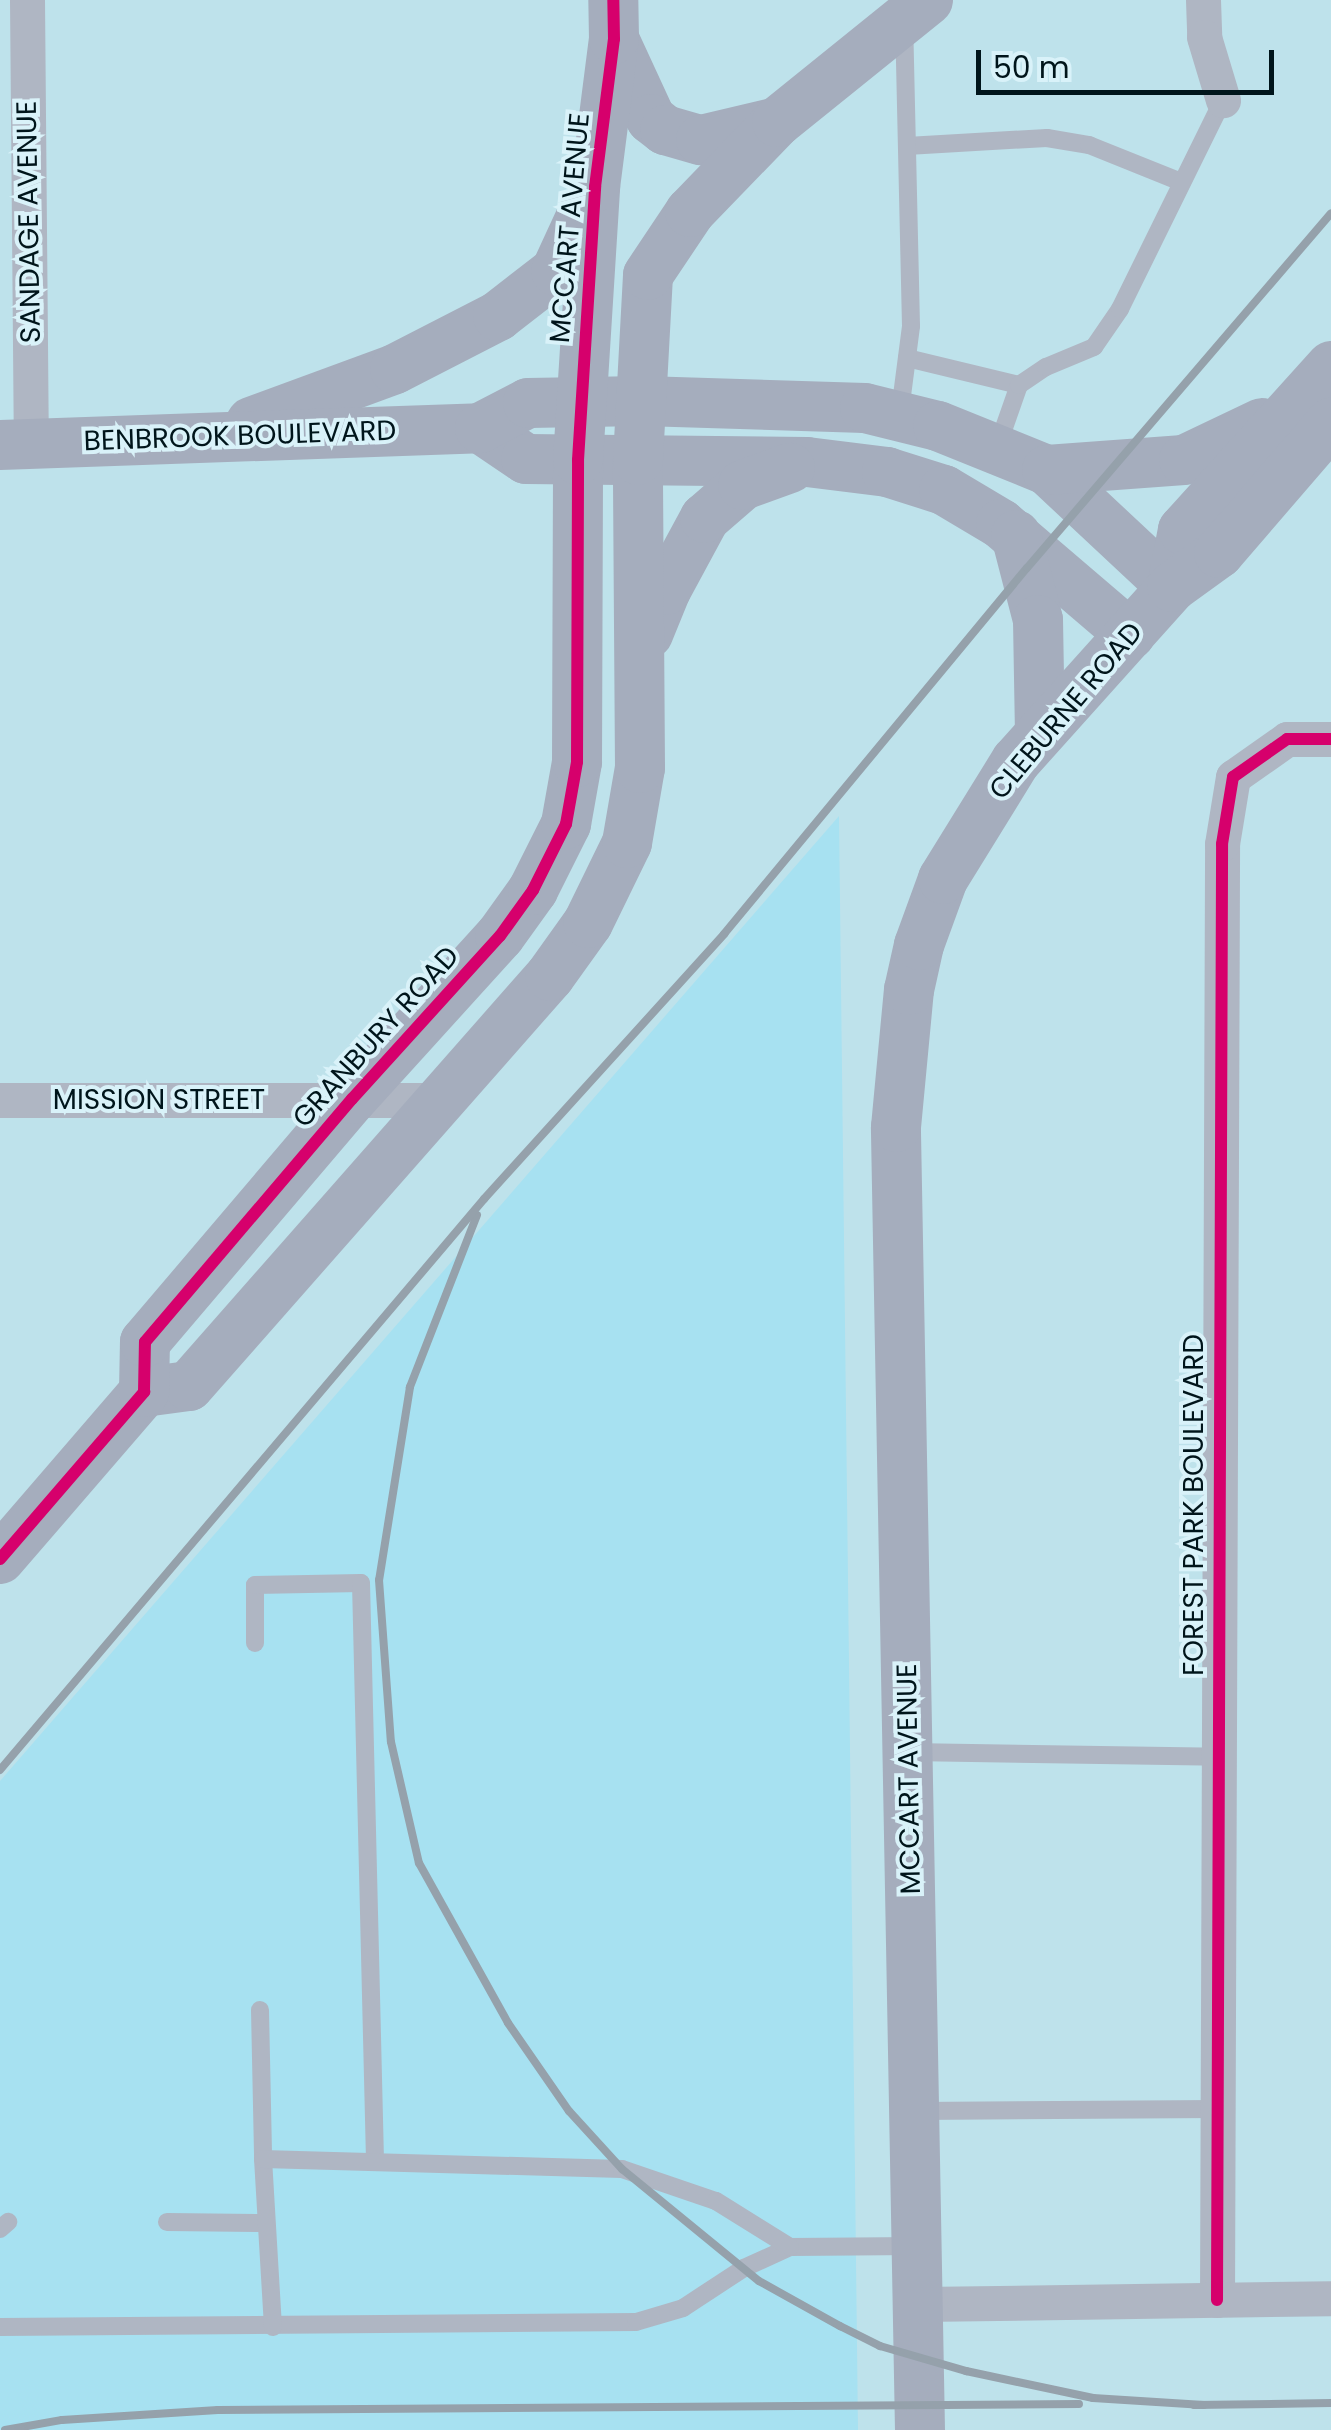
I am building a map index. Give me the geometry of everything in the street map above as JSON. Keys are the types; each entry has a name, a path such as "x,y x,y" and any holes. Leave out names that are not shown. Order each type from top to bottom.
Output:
{"street":[{"name":"SANDAGE AVENUE","path":"16,444 26,0"},
{"path":"1203,0 1204,36 1222,100"},
{"path":"0,1559 144,1392 189,1386 550,976 588,923 627,844 640,768 638,460 648,275 690,212 776,122 912,7"},
{"path":"614,20 651,119 665,130 701,140 776,122"},
{"name":"MCCART AVENUE","path":"578,460 594,187 614,20"},
{"path":"220,434 395,368 498,316 556,271 594,187"},
{"name":"CLEBURNE ROAD","path":"896,1128 908,990 944,879 976,821 1040,733 1172,587 1219,553 1312,416 1331,366"},
{"name":"BENBROOK BOULEVARD","path":"16,444 480,428 528,403 583,402 644,382 788,402 866,408 899,416 1048,470 1172,587"},
{"path":"1048,470 1184,460 1312,416"},
{"path":"480,428 526,459 807,462 887,472 944,490 1016,536 1130,634"},
{"name":"GRANBURY ROAD","path":"144,1392 145,1342 352,1098 500,936 533,890 566,824 577,762 578,460"},
{"path":"641,653 666,590 705,518 743,485 807,462"},
{"path":"1016,536 1038,620 1040,733"},
{"name":"FOREST PARK BOULEVARD","path":"1217,2300 1222,844 1233,777 1287,739 1331,738"},
{"name":"MISSION STREET","path":"0,1100 437,1100"},
{"name":"MCCART AVENUE","path":"896,1128 920,2430"},
{"path":"920,2304 1331,2298"}],"lane":[{"path":"899,416 912,326 906,146 912,7"},
{"path":"996,450 1018,385 1046,367 1094,347 1120,309 1222,100"},
{"path":"906,146 1047,138 1089,145 1181,182"},
{"path":"907,358 1018,385"},
{"path":"255,1643 255,1584 361,1583 375,2158"},
{"path":"909,1752 1218,1758"},
{"path":"260,2010 263,2158 273,2327"},
{"path":"916,2112 1218,2109"},
{"path":"263,2158 375,2158 622,2170 716,2201 790,2247"},
{"path":"167,2222 266,2223"},
{"path":"0,2327 636,2322 683,2308 758,2260 790,2247 919,2246"}],"shaded area":[{"path":"839,816 858,2430 0,2430 0,1781"}],"railway":[{"path":"0,1770 484,1199 724,934 1027,568 1331,213"},
{"path":"477,1215 410,1387 379,1580 391,1742 419,1863 508,2023 569,2111 622,2169 759,2281 840,2326 880,2346 966,2371 1093,2398 1204,2405"},
{"path":"1194,2405 1331,2403"},
{"path":"5,2430 62,2420 218,2410 1079,2404"}],"cycle path":[{"path":"0,1559 144,1392 145,1342 352,1099 500,936 533,890 566,824 577,762 578,460 595,187 614,39 613,0"},
{"path":"1217,2300 1222,844 1233,777 1287,739 1331,739"}]}
